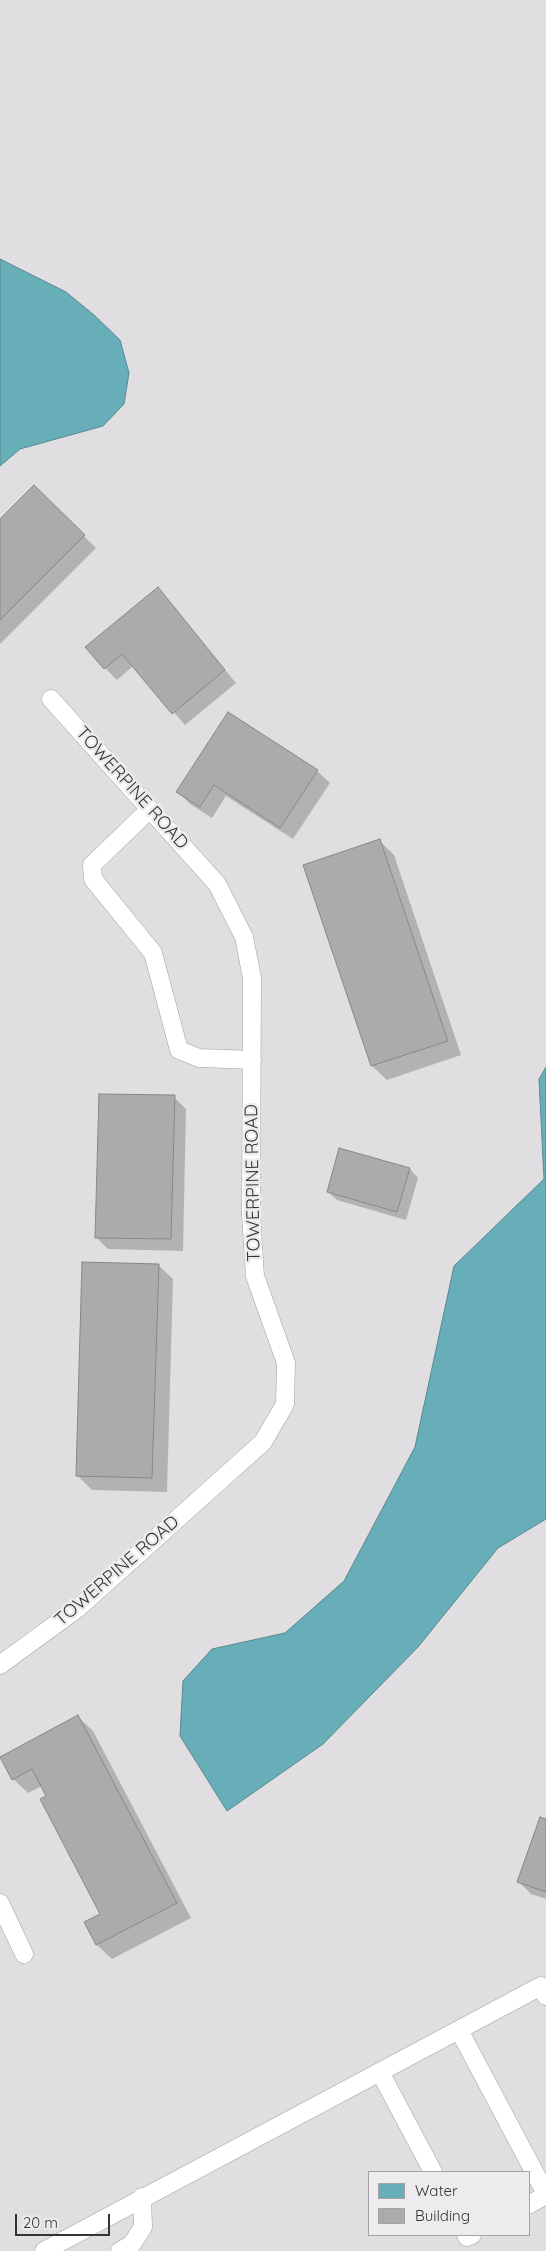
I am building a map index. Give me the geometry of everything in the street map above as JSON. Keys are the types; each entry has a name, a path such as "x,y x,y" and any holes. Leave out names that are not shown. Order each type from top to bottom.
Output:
{"lane":[{"name":"TOWERPINE ROAD","path":"0,1665 78,1608 263,1442 285,1404 286,1363 255,1276 251,1215 252,978 244,937 217,884 51,699"},
{"path":"150,809 92,866 93,879 153,953 179,1050 199,1058 252,1060"},
{"path":"0,1903 24,1954"},
{"path":"44,2251 142,2197 541,1986 546,1996"},
{"path":"459,2030 546,2194 531,2203"},
{"path":"380,2072 432,2171"},
{"path":"120,2251 132,2244 142,2227 142,2197"}],"water":[{"path":"0,259 66,292 94,315 120,340 129,373 124,404 103,426 20,449 0,466"},
{"path":"546,1067 546,1519 498,1548 418,1647 323,1744 227,1811 180,1736 183,1681 212,1649 285,1633 344,1581 415,1447 454,1266 544,1179 539,1079"}],"building":[{"path":"34,485 85,535 0,620 0,519"},
{"path":"158,587 225,670 172,714 122,654 104,669 85,647"},
{"path":"228,712 318,770 280,828 214,785 200,807 176,792"},
{"path":"380,839 448,1041 371,1066 303,865"},
{"path":"99,1094 175,1095 171,1239 95,1238"},
{"path":"339,1148 410,1168 397,1212 327,1192"},
{"path":"82,1262 159,1264 152,1478 76,1476"},
{"path":"78,1715 177,1903 96,1945 84,1922 100,1914 40,1799 46,1796 32,1769 12,1780 0,1757"},
{"path":"540,1817 546,1819 546,1892 517,1882"}]}
